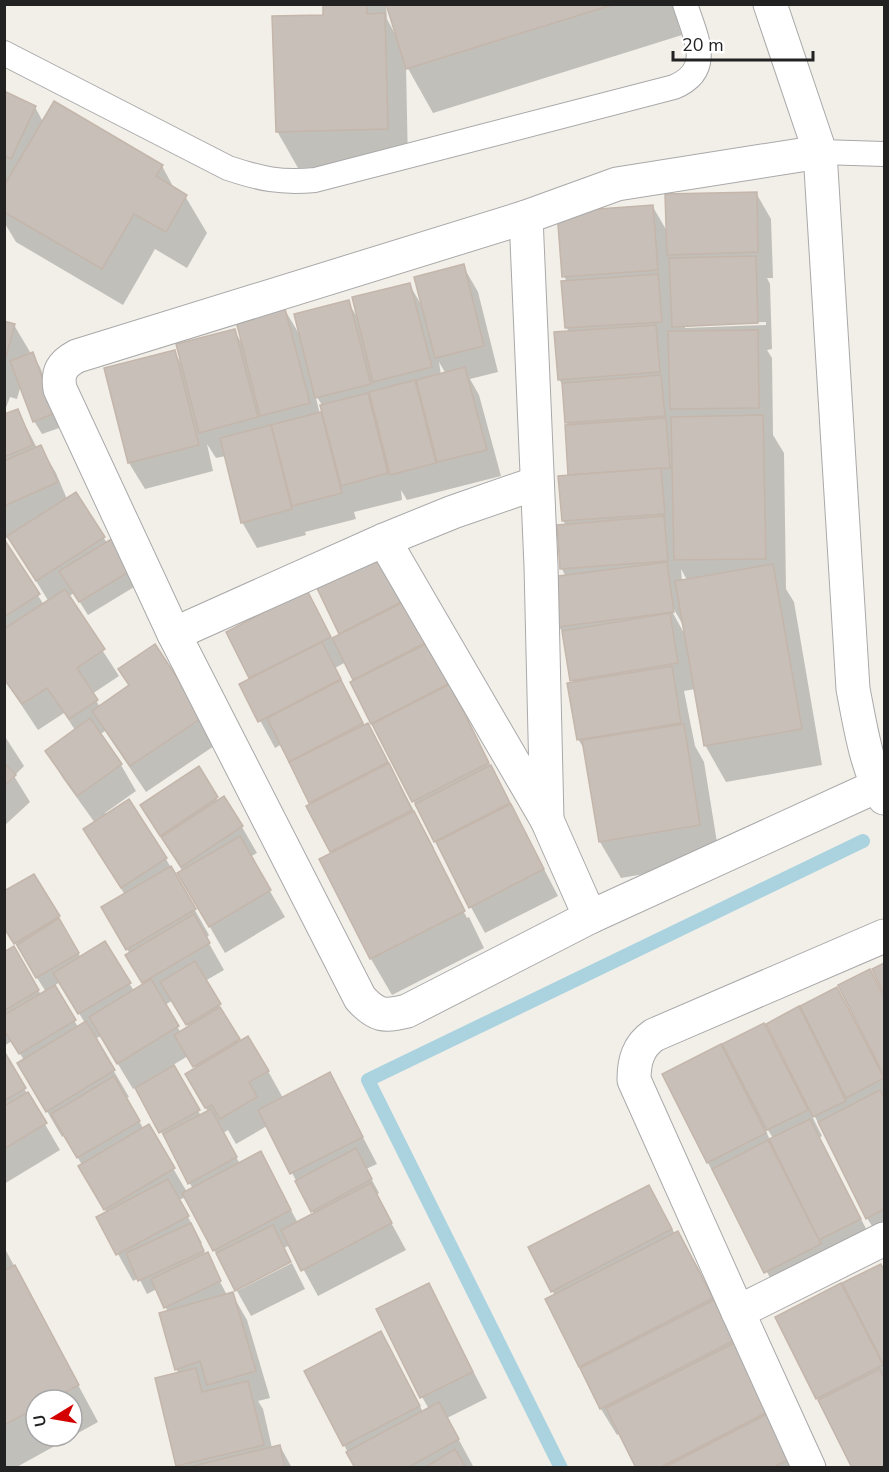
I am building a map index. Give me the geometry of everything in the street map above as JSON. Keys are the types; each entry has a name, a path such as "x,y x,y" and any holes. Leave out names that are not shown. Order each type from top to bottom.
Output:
{"street":[{"path":"770,4 820,152 853,689 863,738 881,792 590,916 407,1011 384,1015 371,1010 360,998 174,634 60,389 58,376 62,367 77,356 526,218 617,184 820,152"},
{"path":"526,218 542,566 547,820"},
{"path":"174,634 384,540 453,512 537,483"},
{"path":"384,540 547,820 590,916"},
{"path":"809,1467 634,1080 636,1058 646,1041 654,1035 885,936"},
{"path":"738,1312 885,1239"}],"lane":[{"path":"4,53 228,168 259,178 288,182 315,180 674,87 685,82 696,71 699,51 685,4"},
{"path":"820,152 885,154"}],"building":[{"path":"323,4 367,4 367,14 385,13 388,129 276,132 272,16 323,15"},
{"path":"386,4 615,4 406,69"},
{"path":"4,91 36,106 11,159 4,155"},
{"path":"54,101 163,165 156,176 187,195 166,232 134,214 102,269 4,212 4,186"},
{"path":"757,192 758,252 667,255 665,194"},
{"path":"653,205 658,270 562,277 557,212"},
{"path":"756,256 758,323 672,327 669,258"},
{"path":"464,264 484,346 435,358 414,277"},
{"path":"658,274 662,322 565,328 561,281"},
{"path":"410,283 432,367 373,382 352,297"},
{"path":"349,300 371,384 315,398 294,314"},
{"path":"284,305 310,403 260,416 235,317"},
{"path":"4,321 15,324 4,364"},
{"path":"656,325 660,372 558,380 554,332"},
{"path":"235,329 258,417 199,433 176,344"},
{"path":"758,330 759,408 670,409 668,331"},
{"path":"175,350 199,445 128,463 104,368"},
{"path":"33,352 55,413 33,422 10,361"},
{"path":"465,367 487,450 437,462 416,380"},
{"path":"661,375 665,416 565,423 562,383"},
{"path":"415,380 436,463 390,475 369,392"},
{"path":"368,393 388,473 341,486 320,405"},
{"path":"18,409 33,445 4,457 4,414"},
{"path":"321,412 342,493 292,506 271,425"},
{"path":"763,415 766,559 674,560 671,417"},
{"path":"666,418 670,468 568,475 565,425"},
{"path":"271,425 292,509 241,523 220,438"},
{"path":"41,445 58,482 4,506 4,461"},
{"path":"661,468 665,514 562,521 558,476"},
{"path":"76,492 105,537 36,581 7,536"},
{"path":"664,516 668,561 560,569 557,525"},
{"path":"113,538 132,570 79,602 59,571"},
{"path":"4,539 40,594 4,617"},
{"path":"381,551 405,600 339,634 315,584"},
{"path":"667,562 674,612 558,627 551,577"},
{"path":"773,564 802,729 704,746 675,581"},
{"path":"65,589 105,649 77,668 98,700 69,719 47,688 22,704 4,679 4,629"},
{"path":"307,590 331,637 249,678 226,632"},
{"path":"406,601 427,642 353,680 332,638"},
{"path":"670,613 678,663 570,681 562,631"},
{"path":"322,642 341,679 258,722 239,684"},
{"path":"428,643 448,684 371,724 350,682"},
{"path":"155,644 203,717 130,766 92,711 129,685 118,669"},
{"path":"672,666 681,723 577,740 567,683"},
{"path":"341,680 363,723 289,762 267,718"},
{"path":"450,684 489,763 412,802 372,724"},
{"path":"90,718 122,764 77,796 45,751"},
{"path":"368,723 388,762 309,803 289,762"},
{"path":"684,724 700,825 599,842 582,740"},
{"path":"4,763 16,775 4,786"},
{"path":"389,763 412,810 330,852 306,806"},
{"path":"491,765 510,803 434,842 415,804"},
{"path":"199,766 218,797 160,836 140,805"},
{"path":"224,796 243,826 181,867 161,837"},
{"path":"129,799 167,858 121,888 83,829"},
{"path":"511,804 544,869 469,908 436,842"},
{"path":"414,811 465,911 370,959 319,859"},
{"path":"240,836 271,890 209,927 177,873"},
{"path":"171,866 196,909 126,950 101,907"},
{"path":"34,874 60,916 14,944 4,928 4,891"},
{"path":"194,914 210,943 142,983 125,955"},
{"path":"59,918 79,953 36,978 17,945"},
{"path":"105,941 131,983 78,1014 53,973"},
{"path":"14,946 39,990 4,1011 4,952"},
{"path":"195,961 221,1004 186,1025 160,982"},
{"path":"884,963 884,994 872,969"},
{"path":"870,969 884,997 884,1076 838,985"},
{"path":"151,979 179,1026 117,1064 89,1017"},
{"path":"55,985 76,1020 19,1054 4,1030 4,1015"},
{"path":"837,987 884,1078 846,1098 800,1006"},
{"path":"799,1006 846,1101 813,1117 766,1024"},
{"path":"220,1007 240,1039 193,1067 174,1035"},
{"path":"86,1021 115,1070 46,1112 17,1063"},
{"path":"764,1023 808,1110 767,1130 722,1044"},
{"path":"248,1036 269,1071 249,1082 257,1097 220,1119 212,1105 205,1108 185,1074"},
{"path":"721,1044 766,1133 707,1163 662,1074"},
{"path":"4,1051 26,1088 4,1101"},
{"path":"174,1065 200,1110 159,1133 135,1088"},
{"path":"330,1072 363,1137 290,1174 258,1110"},
{"path":"114,1076 140,1121 77,1158 51,1114"},
{"path":"880,1090 884,1098 884,1209 866,1219 818,1122"},
{"path":"28,1092 47,1123 4,1149 4,1106"},
{"path":"211,1109 237,1157 188,1184 163,1134"},
{"path":"810,1119 861,1219 819,1240 769,1139"},
{"path":"149,1124 175,1168 104,1210 78,1166"},
{"path":"768,1140 821,1244 764,1273 712,1169"},
{"path":"356,1148 372,1179 311,1212 295,1181"},
{"path":"261,1151 291,1210 213,1251 182,1193"},
{"path":"168,1179 189,1216 116,1255 96,1217"},
{"path":"371,1183 392,1223 301,1271 281,1230"},
{"path":"649,1185 672,1229 551,1292 528,1247"},
{"path":"191,1223 204,1251 138,1281 126,1253"},
{"path":"273,1225 291,1262 235,1291 216,1253"},
{"path":"678,1231 713,1298 579,1367 545,1299"},
{"path":"208,1252 221,1281 164,1308 151,1279"},
{"path":"881,1264 884,1270 884,1365 842,1283"},
{"path":"15,1265 79,1385 73,1388 24,1388 24,1414 4,1425 4,1271"},
{"path":"429,1283 473,1372 420,1398 376,1309"},
{"path":"841,1283 883,1365 816,1399 775,1317"},
{"path":"233,1292 256,1371 207,1385 200,1361 175,1370 159,1313"},
{"path":"714,1300 735,1340 600,1409 580,1368"},
{"path":"381,1331 420,1406 343,1446 304,1371"},
{"path":"736,1342 771,1410 659,1468 636,1468 606,1408"},
{"path":"196,1368 202,1392 248,1381 264,1445 176,1466 155,1378"},
{"path":"880,1369 884,1379 884,1468 852,1468 818,1400"},
{"path":"439,1402 459,1439 407,1468 355,1468 346,1452"},
{"path":"767,1414 790,1459 772,1468 663,1468"},
{"path":"280,1445 285,1468 185,1468"},
{"path":"455,1449 466,1468 424,1468"}],"waterway":[{"path":"561,1468 368,1080 863,841"}]}
